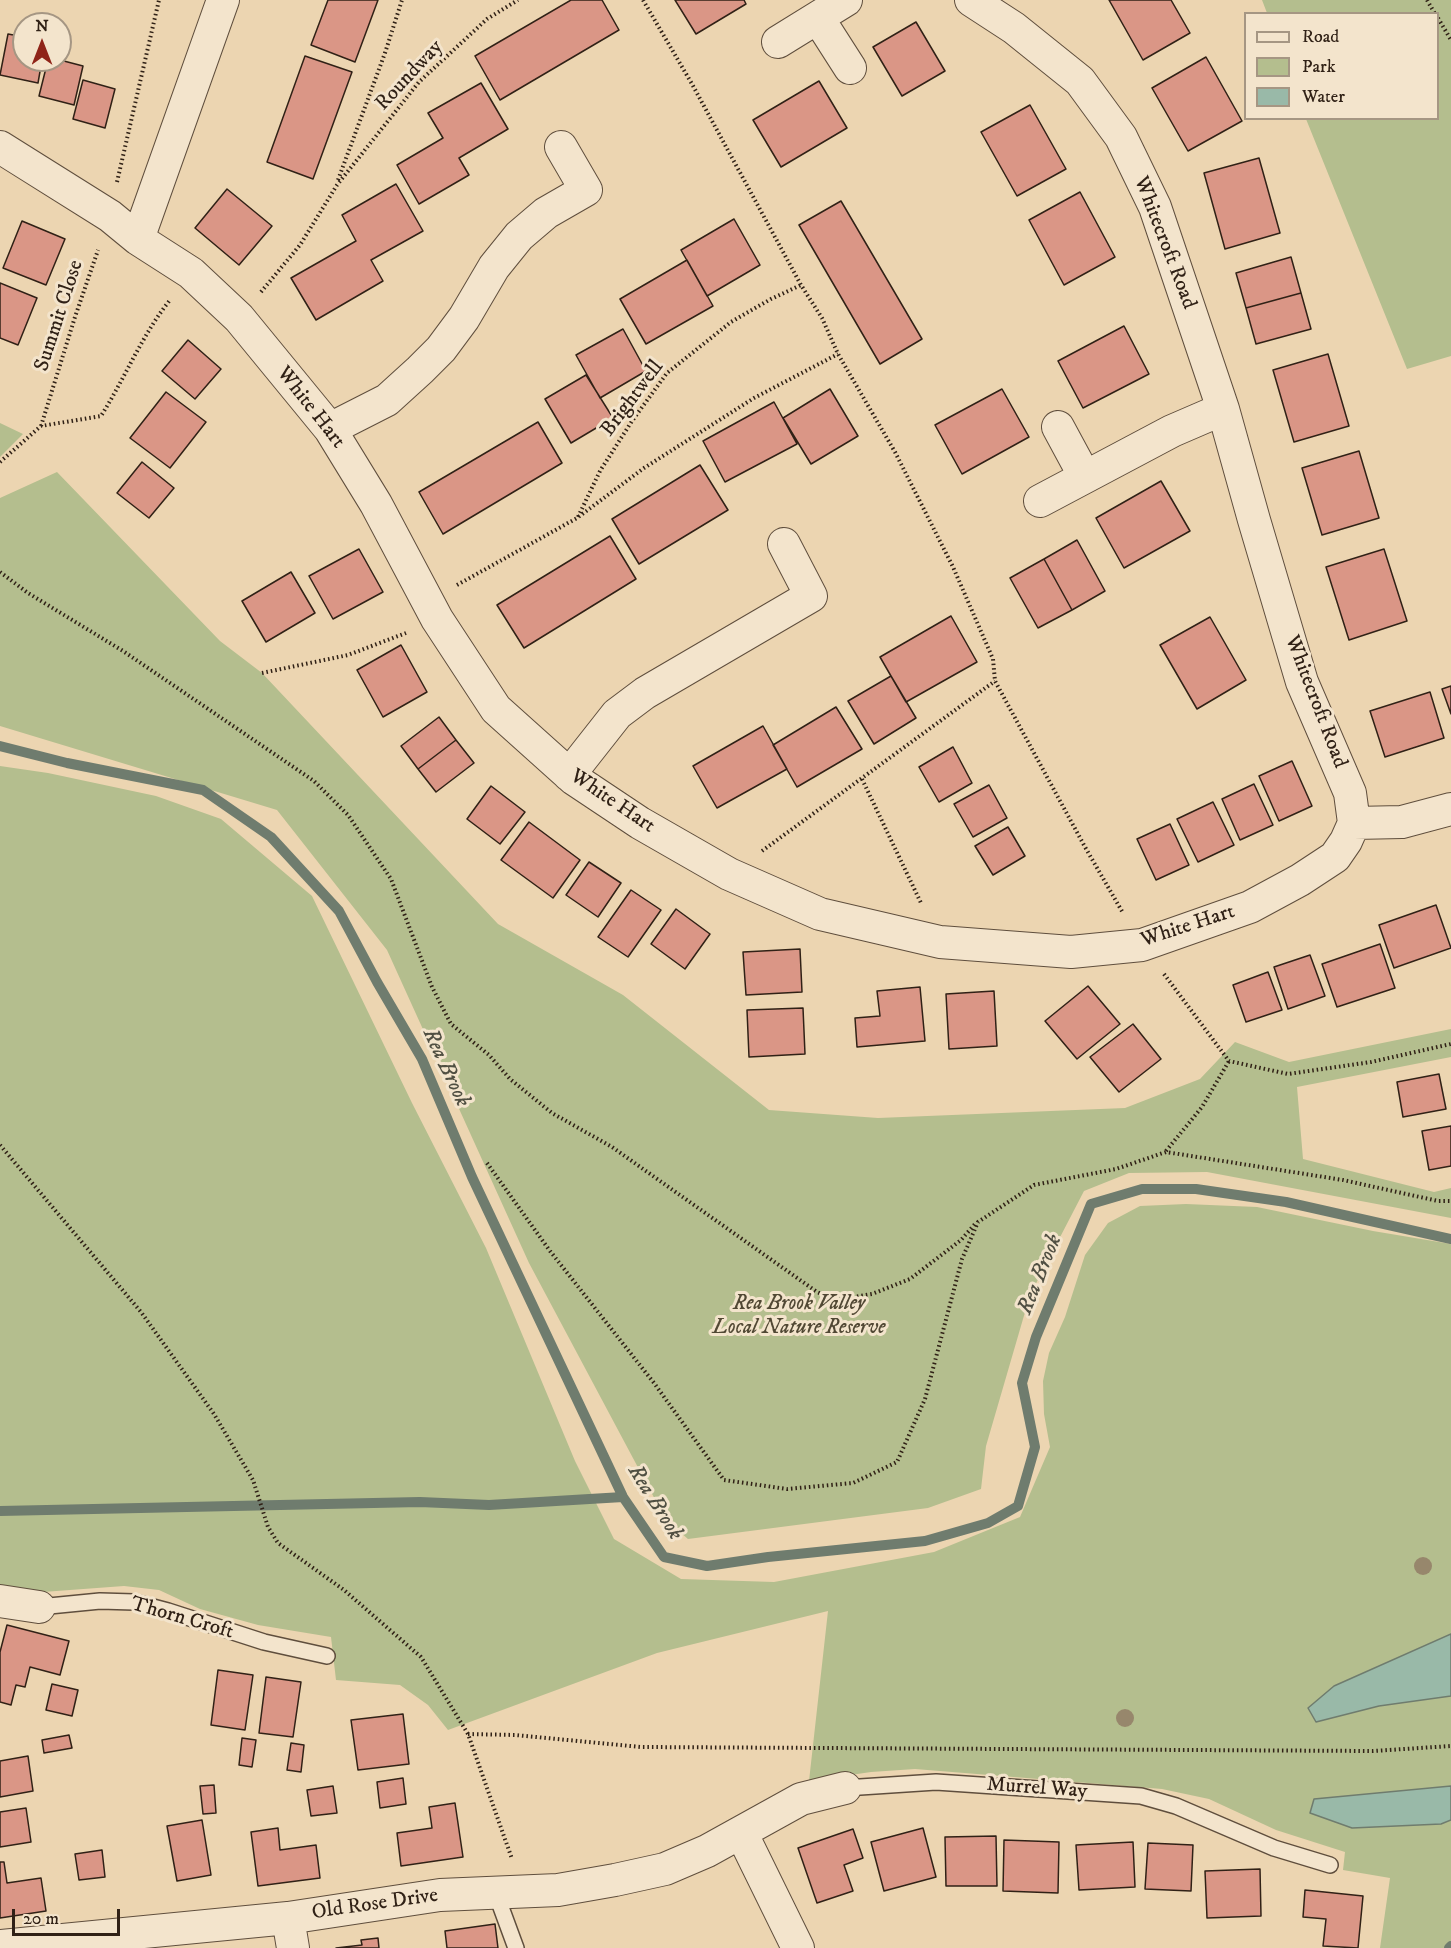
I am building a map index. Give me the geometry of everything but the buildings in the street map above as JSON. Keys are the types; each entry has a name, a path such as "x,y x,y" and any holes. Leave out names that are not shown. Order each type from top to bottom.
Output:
{"street":[{"path":"138,239 223,0"},
{"path":"778,42 846,0"},
{"name":"Whitecroft Road","path":"971,0 1014,28 1080,81 1121,137 1155,207 1223,409 1302,682 1350,793 1354,823"},
{"path":"818,18 850,68"},
{"name":"White Hart","path":"0,147 110,216 138,239 190,273 239,318 330,429 376,504 432,610 496,709 569,775 639,823 729,874 820,914 940,942 1071,952 1142,945 1250,907 1300,880 1335,857 1354,823"},
{"path":"330,429 387,400 420,370 441,349 464,318 494,267 519,236 546,213 586,190 561,147"},
{"path":"1040,501 1172,431 1223,409"},
{"path":"1058,427 1085,477"},
{"path":"569,775 617,714 645,693 811,596 784,544"},
{"path":"1354,823 1402,822 1451,809"},
{"name":"Thorn Croft","path":"0,1601 39,1607"},
{"name":"Murrel Way","path":"741,1832 801,1799 845,1788"},
{"path":"741,1832 798,1948"},
{"name":"Old Rose Drive","path":"2,1946 288,1918 440,1895 558,1890 665,1869 707,1851 741,1832"},
{"path":"288,1918 293,1948"}],"lane":[{"name":"Thorn Croft","path":"39,1607 100,1601 134,1602 264,1642 327,1656"},
{"name":"Murrel Way","path":"845,1788 936,1782 1141,1796 1176,1806 1274,1848 1330,1865"},
{"path":"510,1891 516,1948"}],"path":[{"name":"Summit Close","path":"41,426 110,216 159,0"},
{"name":"Roundway","path":"337,185 402,0"},
{"name":"Roundway","path":"239,318 300,245 337,185 419,82 487,19 519,0"},
{"path":"643,0 692,84 801,285 822,318 838,354 895,452 953,567 993,659 994,681 1085,847 1142,945 1229,1061 1288,1074 1371,1062 1451,1044"},
{"path":"1439,21 1451,40"},
{"path":"0,462 41,426 101,416 136,351 190,273"},
{"name":"Brightwell","path":"578,518 600,471 667,374 731,322 771,298 801,285"},
{"path":"262,673 348,655 388,641 432,610 578,518 644,468 744,405 838,354"},
{"path":"0,572 27,593 123,651 314,781 348,815 391,879 432,987 451,1024 489,1055 510,1079 552,1113 612,1147 817,1292 837,1300 872,1294 910,1279 962,1240 978,1222 1034,1185 1116,1169 1166,1152 1343,1180 1438,1201 1451,1201"},
{"path":"729,874 994,681"},
{"path":"862,779 940,942"},
{"path":"1166,1152 1202,1107 1229,1061"},
{"path":"0,1145 141,1312 214,1414 253,1480 268,1527 278,1543 344,1590 422,1657 468,1734 510,1891"},
{"path":"487,1162 550,1251 654,1383 724,1480 787,1490 853,1483 897,1462 925,1399 962,1259 978,1222"},
{"path":"468,1734 515,1735 641,1748 1373,1751 1451,1746"}],"green space":[{"path":"1262,0 1451,0 1451,356 1407,369 1306,120 1439,120 1439,12 1267,12"},
{"path":"0,423 23,434 0,457"},
{"name":"Rea Brook Valley Local Nature Reserve","path":"57,472 220,641 262,673 498,924 623,995 769,1110 878,1118 1125,1108 1200,1079 1235,1042 1289,1062 1451,1029 1451,1057 1297,1087 1303,1159 1434,1192 1451,1188 1451,1218 1207,1172 1129,1173 1084,1191 1030,1295 986,1446 981,1489 928,1508 688,1539 666,1520 529,1263 387,950 277,810 0,726 0,498"},
{"path":"0,766 48,773 156,796 221,819 312,896 412,1103 486,1248 575,1461 614,1539 681,1579 774,1582 934,1552 1020,1517 1050,1447 1044,1414 1043,1381 1049,1353 1065,1317 1085,1255 1108,1223 1140,1206 1186,1204 1257,1207 1373,1231 1451,1244 1451,1948 1380,1948 1390,1878 1343,1870 1345,1852 1276,1830 1209,1799 1162,1789 915,1769 871,1772 809,1781 828,1611 657,1653 448,1730 428,1705 400,1685 336,1680 331,1637 258,1625 200,1609 159,1590 124,1586 43,1592 0,1585"}],"water":[{"path":"1451,1634 1451,1696 1379,1706 1316,1722 1308,1708 1334,1686"},
{"path":"1451,1786 1451,1820 1441,1824 1352,1828 1310,1813 1314,1799"}],"waterway":[{"name":"Rea Brook","path":"0,746 67,763 203,790 271,837 339,911 422,1059 472,1177 623,1497 664,1557 707,1566 768,1557 925,1541 988,1523 1018,1506 1035,1447 1022,1383 1036,1337 1091,1204 1142,1189 1196,1189 1286,1202 1451,1239"},
{"path":"0,1511 420,1502 489,1505 623,1497"}]}
